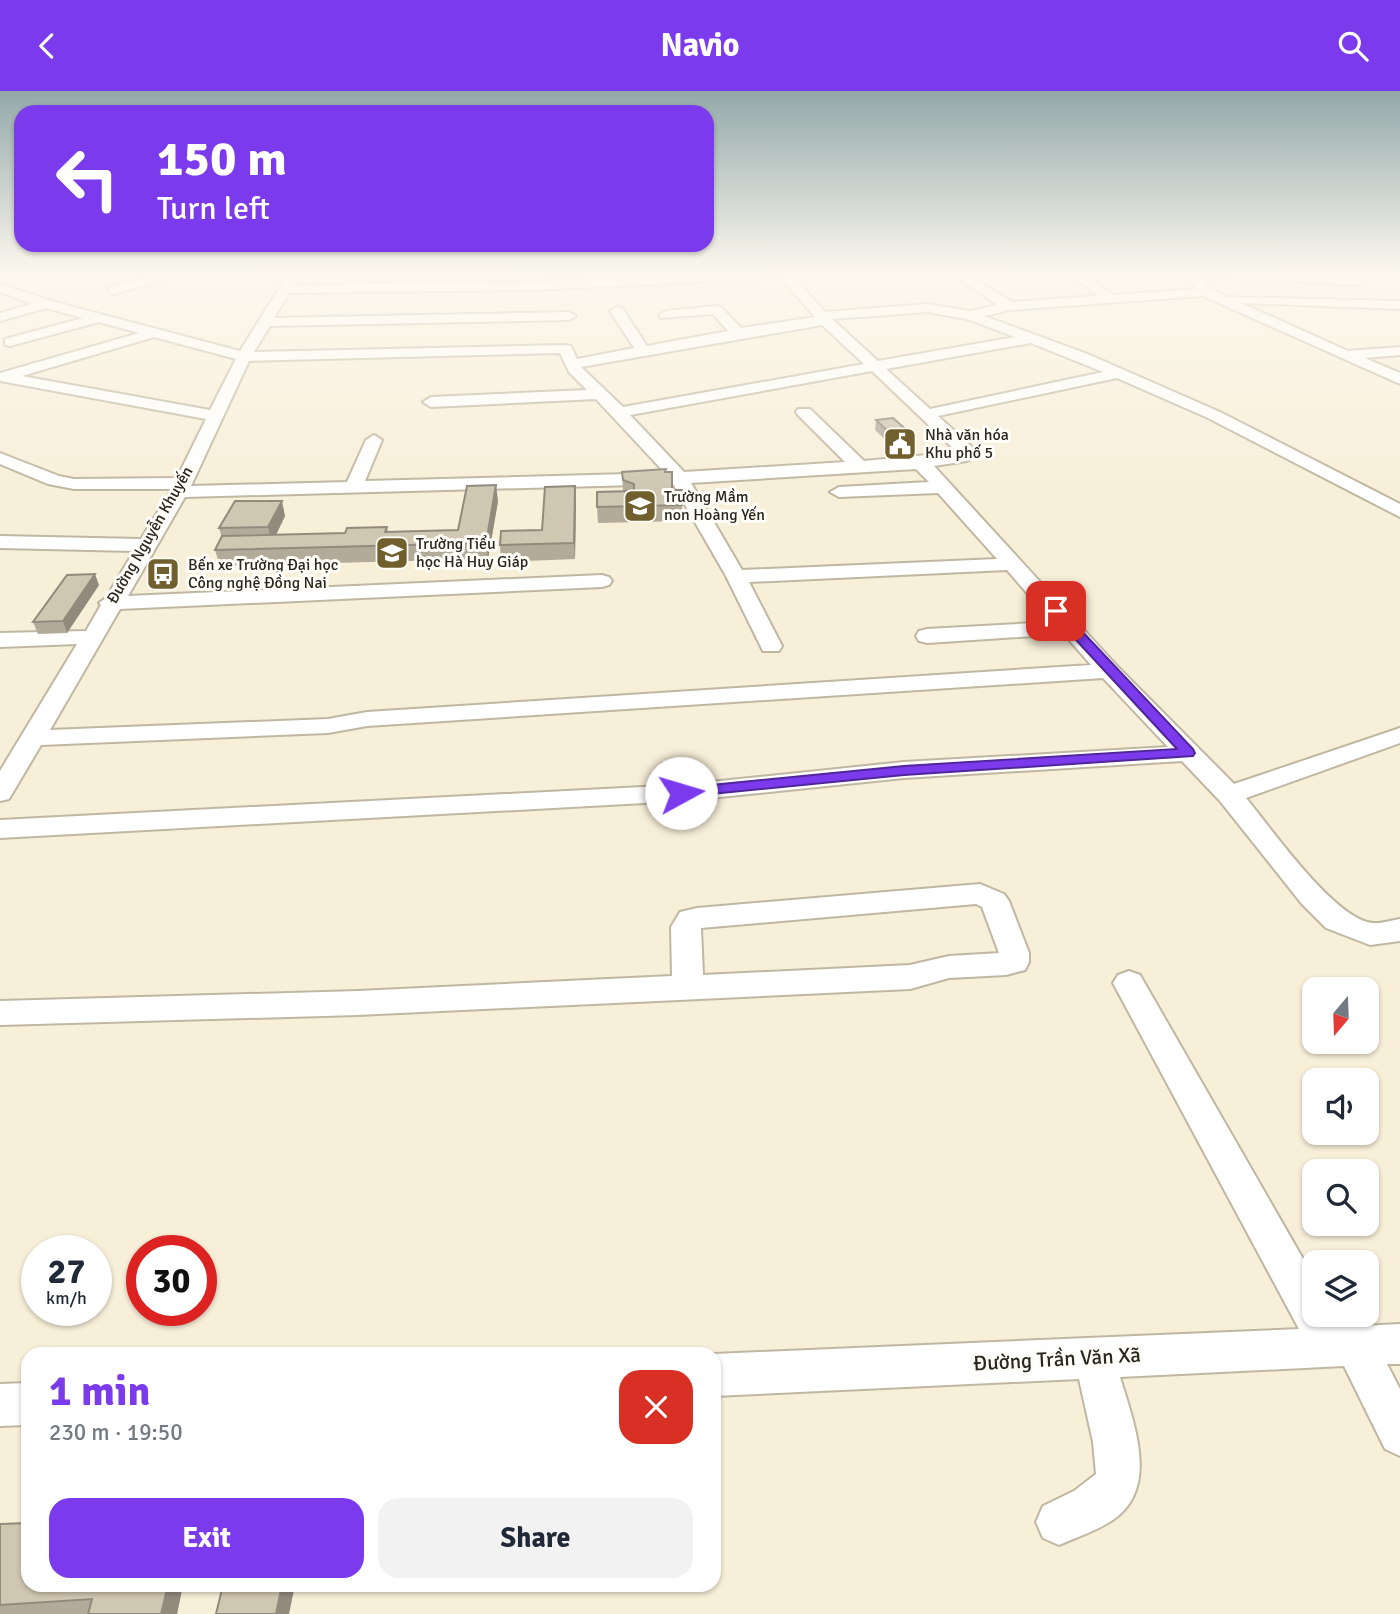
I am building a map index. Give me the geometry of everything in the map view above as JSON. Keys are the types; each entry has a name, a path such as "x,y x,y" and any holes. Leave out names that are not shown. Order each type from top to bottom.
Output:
{"street":[{"path":"1,378 113,345"},
{"path":"199,345 244,357 566,349 572,364 679,478 736,576 771,646"},
{"name":"Đường Nguyễn Khuyến","path":"0,793 110,603 181,488 214,416 251,345"},
{"path":"639,345 643,351"},
{"path":"572,364 674,345"},
{"path":"0,458 54,480 74,484 181,488 354,487 679,478 921,463 967,456 966,451 853,345"},
{"path":"619,412 995,345"},
{"path":"1050,345 1214,415 1400,512"},
{"path":"1323,345 1400,379"},
{"path":"1345,355 1400,351"},
{"path":"927,414 1118,373"},
{"path":"1,378 214,416"},
{"path":"430,402 600,394"},
{"path":"804,412 860,467"},
{"path":"354,487 374,440"},
{"path":"921,463 1109,671 1229,795 1312,897 1337,921 1370,934 1400,930"},
{"path":"839,492 944,487"},
{"path":"0,542 146,545"},
{"path":"736,576 1013,563"},
{"path":"110,603 602,581"},
{"path":"927,636 1071,628"},
{"path":"0,640 91,637"},
{"path":"32,738 328,726 375,718 1109,671"},
{"path":"1229,795 1400,736"},
{"path":"0,829 681,793 904,771 1188,753"},
{"path":"0,1013 358,1003 688,988 910,977 949,967 1006,964 1014,962 1014,953 994,901 980,894 697,918 691,919 686,927 688,988"},
{"path":"1129,983 1343,1346 1400,1434"},
{"name":"Đường Trần Văn Xã","path":"721,1375 1400,1344"},
{"path":"1059,1522 1095,1506 1117,1483 1119,1458 1094,1357"},
{"path":"0,1405 21,1404"}],"building":[{"path":"893,418 910,433 892,435 876,420"},
{"path":"666,469 665,472 672,472 672,490 682,490 682,505 597,507 597,492 634,491 634,484 623,480 622,472"},
{"path":"496,485 486,543 215,550 222,536 345,533 347,528 387,527 385,532 458,530 467,486"},
{"path":"575,486 574,543 500,545 501,531 542,530 545,487"},
{"path":"235,501 282,501 268,527 219,528"},
{"path":"95,574 63,621 33,622 67,575"},
{"path":"21,1523 21,1592 166,1592 161,1614 88,1614 92,1599 0,1605 0,1524"},
{"path":"221,1592 281,1592 276,1614 216,1614"}],"place":[{"name":"Nhà văn hóa Khu phố 5","path":"900,444"},
{"name":"Trường Mầm non Hoàng Yến","path":"640,506"},
{"name":"Trường Tiểu học Hà Huy Giáp","path":"392,553"},
{"name":"Bến xe Trường Đại học Công nghệ Đồng Nai","path":"163,574"}],"route":[{"path":"681,793 904,771 1188,753 1056,611"}]}
